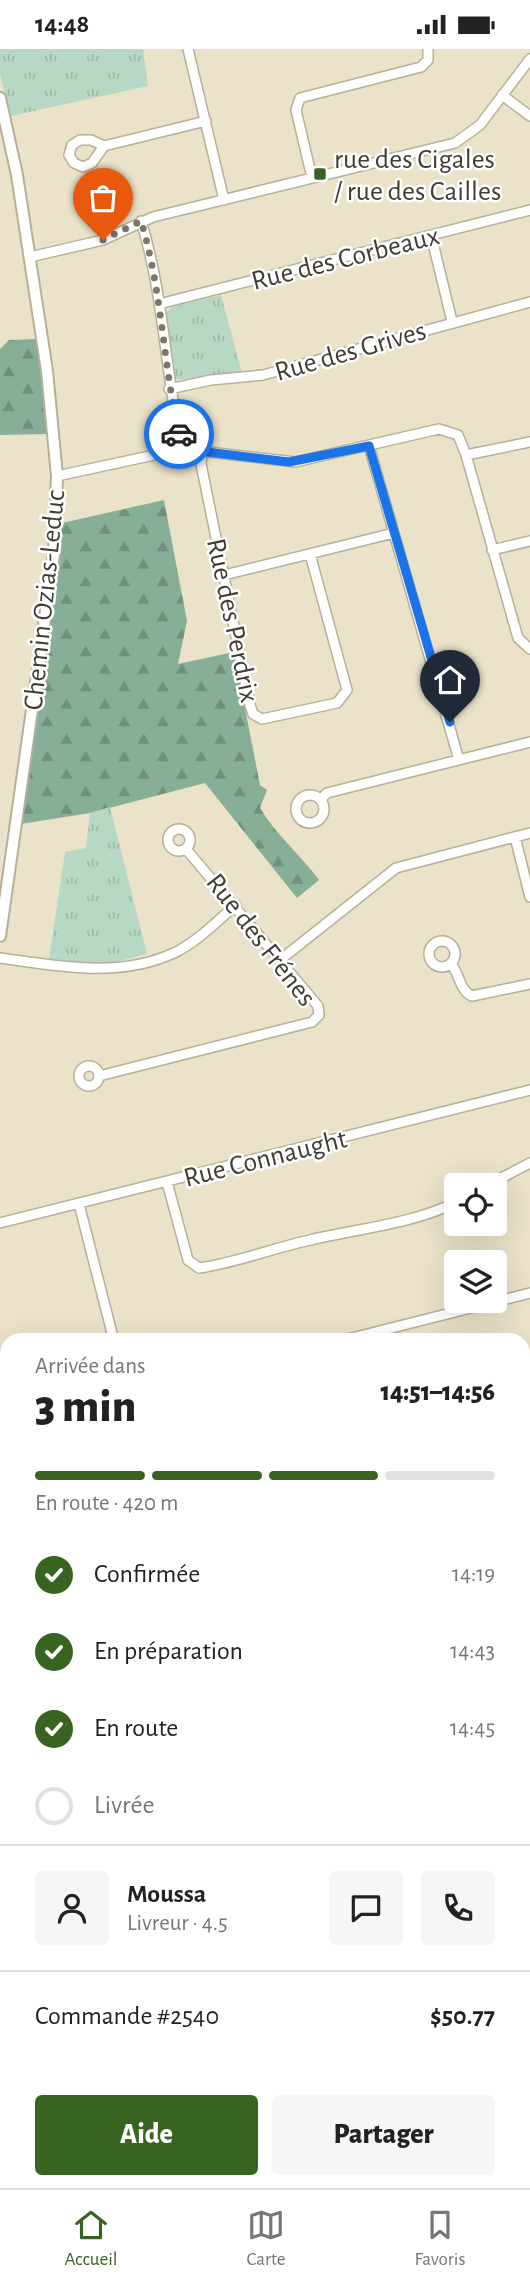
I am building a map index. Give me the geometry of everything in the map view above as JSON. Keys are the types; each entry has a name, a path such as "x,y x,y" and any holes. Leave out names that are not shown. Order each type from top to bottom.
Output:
{"street":[{"path":"188,49 224,200"},
{"path":"312,178 296,113 299,100 309,94 421,67 428,60 428,49"},
{"path":"30,257 103,240 141,221 455,143 477,129 530,59"},
{"path":"502,95 530,116"},
{"name":"Chemin Ozias-Leduc","path":"0,98 30,257 51,400 57,476 54,554 0,936"},
{"path":"104,146 206,121"},
{"name":"Rue des Corbeaux","path":"159,304 530,210"},
{"path":"141,221 159,304 169,389 182,449"},
{"path":"432,235 452,321"},
{"name":"Rue des Grives","path":"169,389 211,380 262,375 371,347 452,321 530,302"},
{"path":"57,476 182,449 289,462 447,430 460,437 517,638 523,647 530,649"},
{"path":"466,455 530,442"},
{"path":"369,446 459,760"},
{"name":"Rue des Perdrix","path":"202,450 201,464 223,575 251,709 257,717 270,719 337,702 347,691 310,554"},
{"path":"223,575 394,533"},
{"path":"492,550 530,541"},
{"path":"321,799 327,793 530,742"},
{"path":"280,960 396,868 530,833"},
{"path":"515,837 530,897"},
{"name":"Rue des Frénes","path":"99,1076 316,1020 319,1008 236,905 186,849"},
{"path":"0,958 89,970 109,969 177,951 236,905"},
{"path":"450,964 457,971 464,991 472,996 530,984"},
{"name":"Rue Connaught","path":"0,1223 530,1090"},
{"path":"507,1175 530,1163"},
{"path":"167,1182 188,1260 199,1268 309,1240 413,1219 444,1207"},
{"path":"79,1204 112,1333"},
{"path":"380,1333 530,1293"}],"green space":[{"path":"0,49 143,49 148,86 11,116 0,75"},
{"path":"221,295 242,373 175,378 166,313 172,307"},
{"path":"36,339 49,434 0,435 0,349 9,340"},
{"path":"164,500 187,621 178,664 234,652 260,785 267,790 260,808 319,880 297,898 205,783 90,813 21,824 62,523"},
{"path":"110,807 147,954 104,965 49,959 65,852 86,848 90,813"}],"way so far":[{"path":"103,240 141,221 159,304 169,389 179,434"}],"place":[{"name":"rue des Cigales / rue des Cailles","path":"320,174"}],"route":[{"path":"179,434 182,449 282,462 307,460 369,446 450,722"}]}
